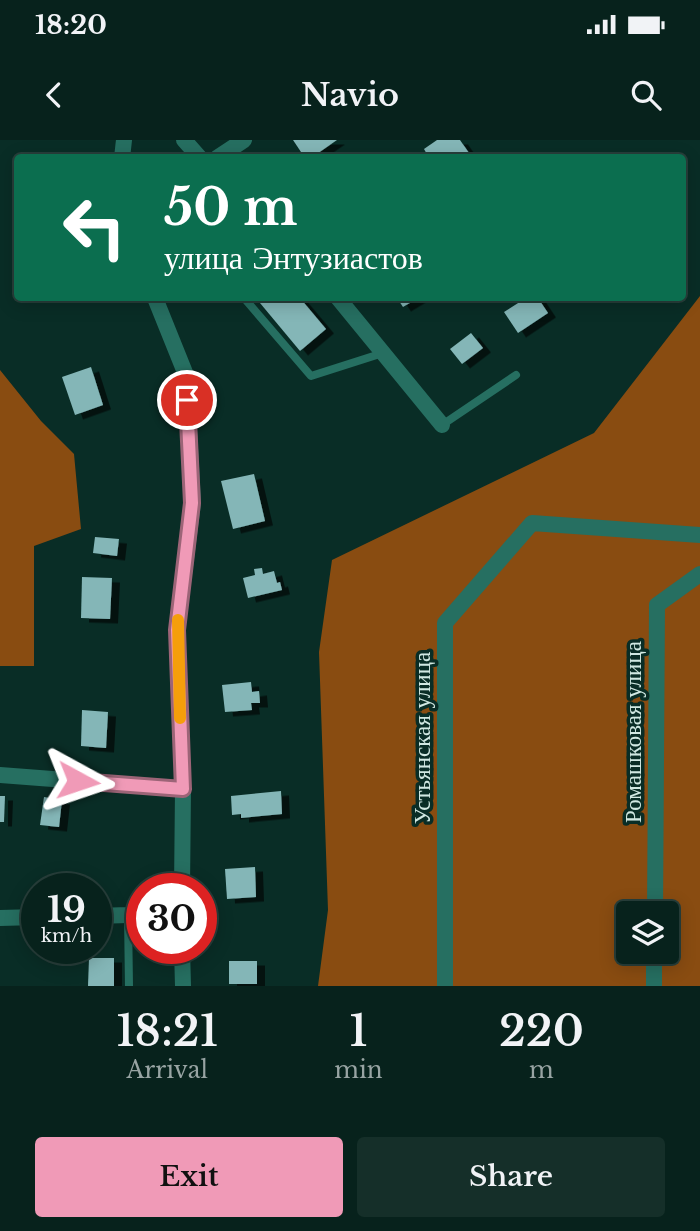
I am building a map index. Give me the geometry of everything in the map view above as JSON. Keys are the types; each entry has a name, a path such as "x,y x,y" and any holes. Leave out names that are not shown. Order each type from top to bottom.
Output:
{"street":[{"path":"184,140 196,154"},
{"path":"223,154 244,140"},
{"path":"156,301 186,374 192,503 177,630 183,789 182,873"},
{"path":"341,301 442,425"},
{"name":"Устьянская улица","path":"445,986 445,623 532,523 700,535"},
{"name":"Ромашковая улица","path":"654,901 657,605 700,574"},
{"path":"0,775 183,789"},
{"path":"0,918 21,918"},
{"path":"182,964 183,986"},
{"path":"654,964 654,986"}],"lane":[{"path":"247,301 311,376 385,353"},
{"path":"442,425 516,375"},
{"path":"129,986 131,964"}],"shaded area":[{"path":"700,296 700,986 318,986 328,910 319,652 332,560 594,433"},
{"path":"0,370 41,421 74,454 81,529 34,546 34,666 0,666"}],"building":[{"path":"293,140 337,140 317,154 302,154"},
{"path":"437,140 460,140 469,153 427,154 424,149"},
{"path":"303,301 326,329 300,351 260,303"},
{"path":"399,301 413,301 403,307"},
{"path":"521,301 540,301 548,313 518,333 504,312"},
{"path":"471,333 483,348 462,364 450,349"},
{"path":"91,367 103,405 75,415 62,377"},
{"path":"254,474 265,521 233,529 221,481"},
{"path":"95,537 119,539 117,556 93,553"},
{"path":"262,568 263,574 274,571 282,590 248,598 243,578 255,575 254,569"},
{"path":"82,577 112,578 110,619 81,618"},
{"path":"251,682 252,692 259,691 260,703 251,703 252,710 225,712 222,685"},
{"path":"82,710 108,712 106,748 81,746"},
{"path":"281,791 282,814 241,818 241,814 232,815 231,796"},
{"path":"0,796 5,796 4,822 0,822"},
{"path":"44,797 62,800 59,827 40,825"},
{"path":"255,867 256,897 227,899 225,869"},
{"path":"114,958 114,986 88,986 89,964 112,964"},
{"path":"229,961 257,961 257,984 229,984"}],"slow traffic":[{"path":"178,620 180,718"}],"route":[{"path":"78,781 183,789 177,630 192,503 187,400"}]}
